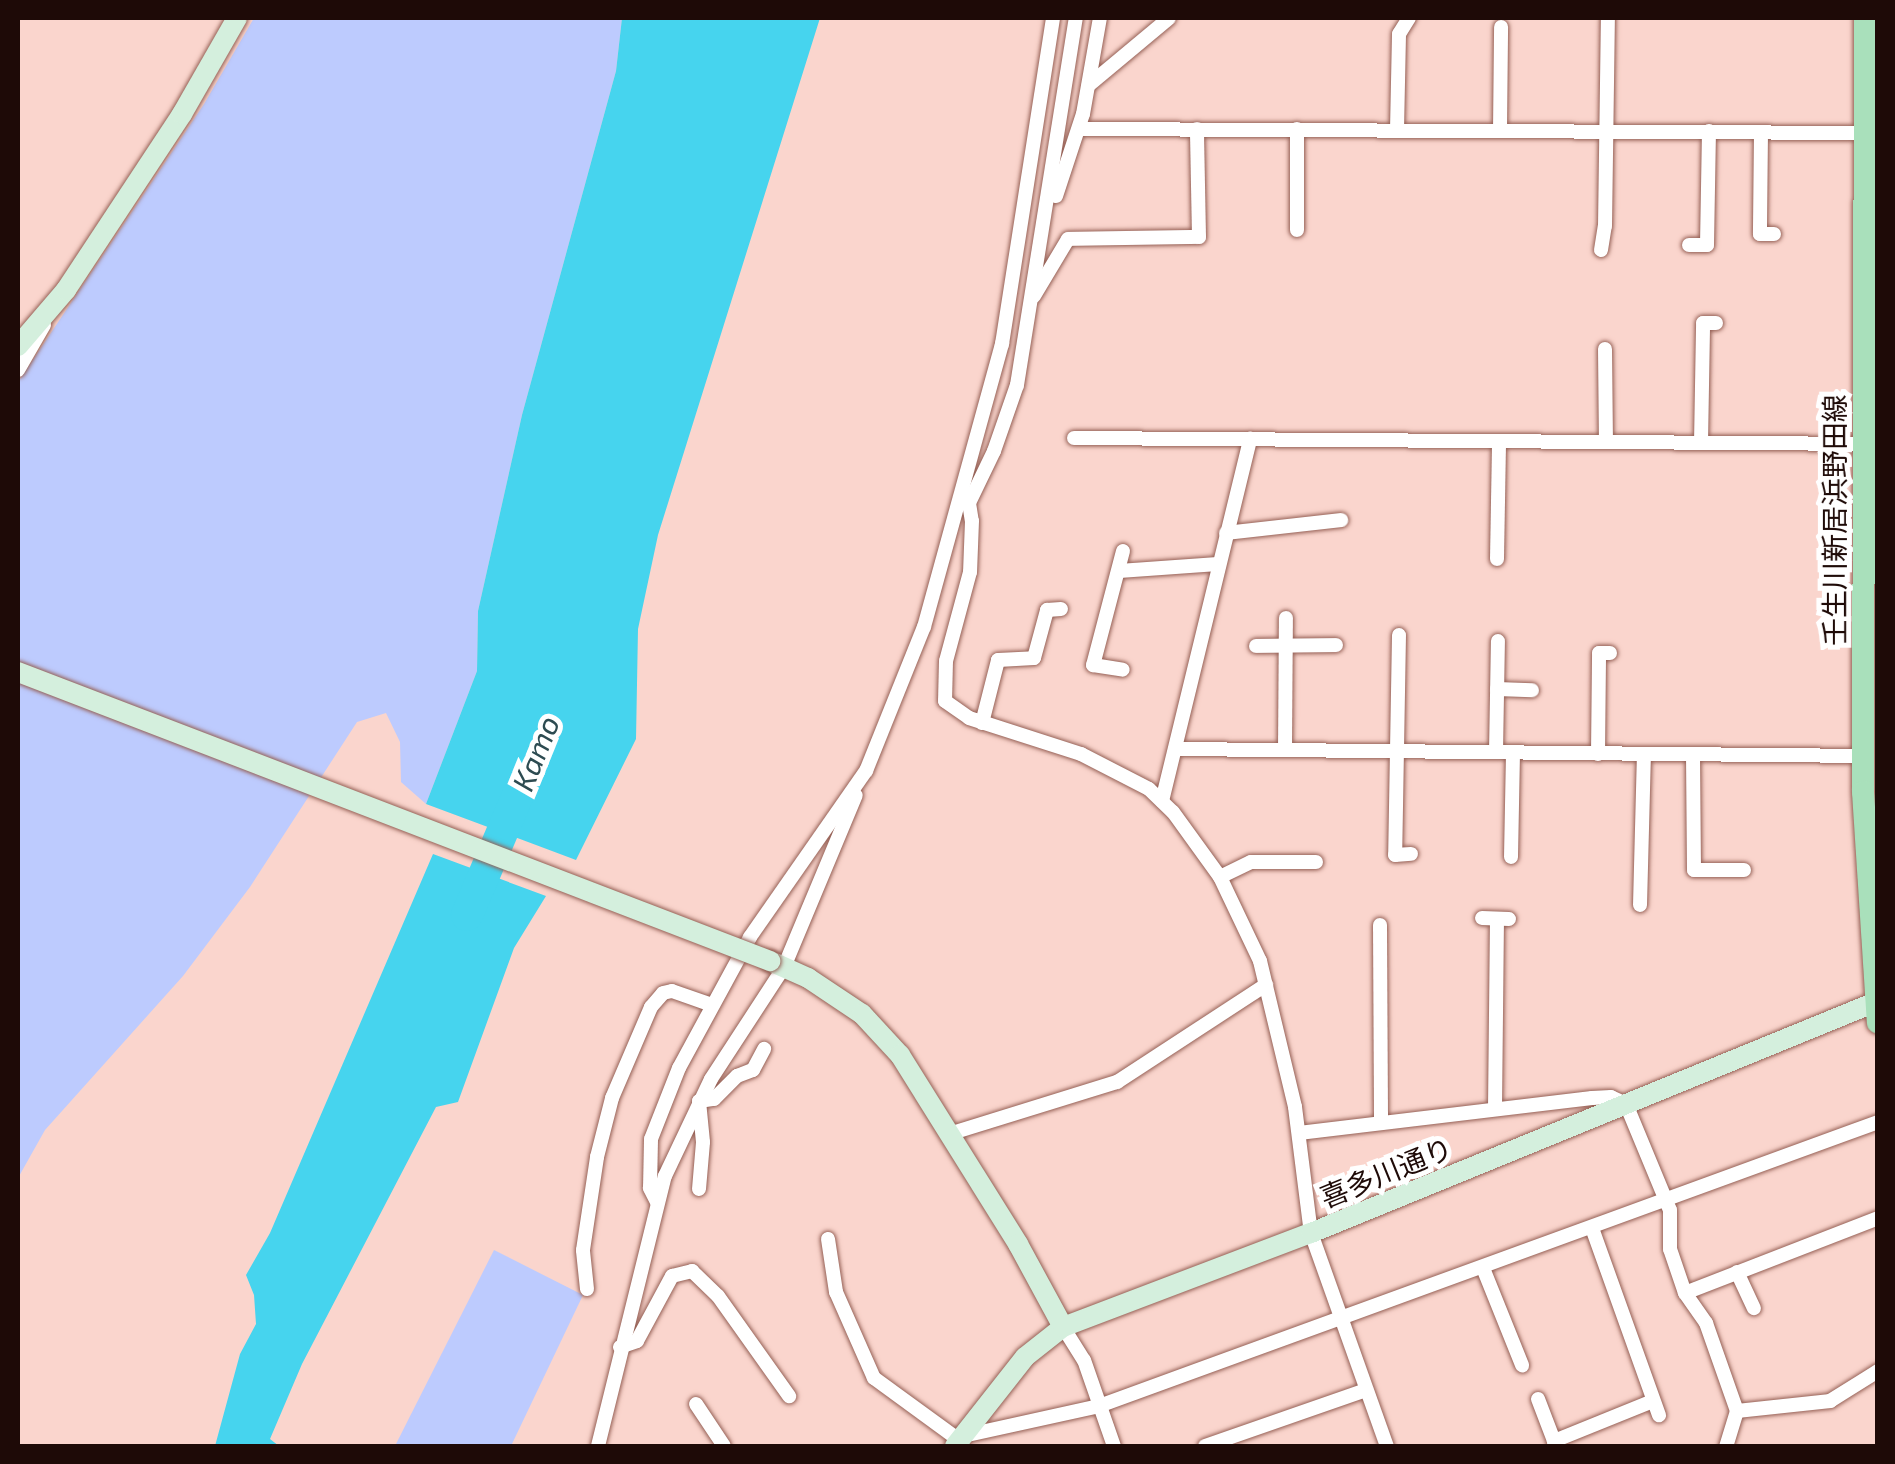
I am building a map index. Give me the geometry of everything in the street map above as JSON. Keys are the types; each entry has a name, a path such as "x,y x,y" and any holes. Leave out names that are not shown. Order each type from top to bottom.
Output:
{"main road":[{"name":"壬生川新居浜野田線","path":"1865,18 1871,132 1871,444 1864,756 1876,1009"}],"street":[{"path":"18,370 53,306 182,114 237,18"},
{"path":"598,1446 657,1202 699,1100 777,964 866,771 924,627 966,502 1016,270 1053,18"},
{"path":"1076,18 1034,297 1006,421 966,502 970,572 944,688 950,708 982,723 1081,754 1149,789 1220,877 1251,939 1266,985 1299,1133 1311,1233 1386,1446"},
{"path":"1048,208 1066,172 1079,130 1100,18"},
{"path":"1090,85 1169,18"},
{"path":"1397,130 1399,34 1409,18"},
{"path":"1601,250 1608,18"},
{"path":"1500,130 1501,27"},
{"path":"1034,297 1068,238 1199,237 1197,129"},
{"path":"1297,129 1297,230"},
{"path":"1079,130 1871,132"},
{"path":"1689,246 1707,246 1709,132"},
{"path":"1760,132 1760,234 1774,234"},
{"path":"18,346 53,306"},
{"path":"1701,443 1703,323 1716,323"},
{"path":"1605,348 1606,442"},
{"path":"1074,438 1871,444"},
{"path":"1162,801 1177,749 1176,728 1250,440"},
{"path":"1497,559 1499,441"},
{"path":"1226,533 1341,520"},
{"path":"1123,551 1093,665 1123,670"},
{"path":"1118,571 1218,564"},
{"path":"982,723 998,660 1034,658 1047,610 1061,609"},
{"path":"1285,750 1286,618"},
{"path":"1399,635 1395,854 1411,854"},
{"path":"1496,752 1498,640"},
{"path":"1256,646 1336,644"},
{"path":"1598,754 1599,653 1610,654"},
{"path":"18,672 777,964 862,1014 900,1055 952,1133 1084,1360 1114,1446"},
{"path":"1497,689 1532,690"},
{"path":"1177,749 1864,756"},
{"path":"1510,857 1513,752"},
{"path":"1640,905 1644,754"},
{"path":"1693,754 1694,870 1744,870"},
{"path":"657,1202 650,1188 652,1140 679,1068 750,937 866,771"},
{"path":"1220,877 1252,862 1316,862"},
{"path":"1495,1109 1496,919"},
{"path":"1380,925 1380,1123"},
{"path":"952,1133 1117,1082 1266,985"},
{"path":"587,1289 583,1250 597,1157 612,1098 651,1007 663,993 672,991 712,1005"},
{"name":"喜多川通り","path":"959,1441 1026,1356 1064,1327 1876,1009"},
{"path":"699,1100 714,1098 737,1076 753,1070 764,1049"},
{"path":"1299,1133 1592,1098 1611,1097 1626,1104 1666,1200 1670,1248 1685,1293 1706,1323 1737,1410 1726,1446"},
{"path":"699,1100 703,1142 697,1172 699,1189"},
{"path":"828,1239 829,1271 874,1378 959,1441 1100,1406 1878,1122"},
{"path":"1685,1293 1878,1218"},
{"path":"1592,1228 1660,1416"},
{"path":"1482,1268 1522,1365"},
{"path":"620,1347 638,1340 672,1276 692,1272 718,1296 789,1396"},
{"path":"1738,1272 1754,1308"},
{"path":"1737,1410 1830,1401 1878,1371"},
{"path":"1205,1446 1366,1390"},
{"path":"1538,1399 1555,1444 1653,1401"},
{"path":"696,1404 721,1444"}],"shaded area":[{"path":"254,18 622,18 616,71 522,415 478,611 477,671 426,804 401,782 400,742 386,713 357,722 250,887 183,976 45,1130 18,1178 18,382 204,104"},
{"path":"494,1250 583,1295 511,1446 395,1446"}],"water":[{"path":"622,18 820,18 658,535 638,629 636,739 576,860 426,804 477,671 478,611 522,415 616,71"},
{"path":"433,854 546,896 514,948 458,1102 436,1107 302,1364 270,1439 279,1446 215,1446 240,1354 256,1324 254,1295 246,1275 270,1233"}],"waterway":[{"name":"Kamo","path":"467,915 518,795"}]}
